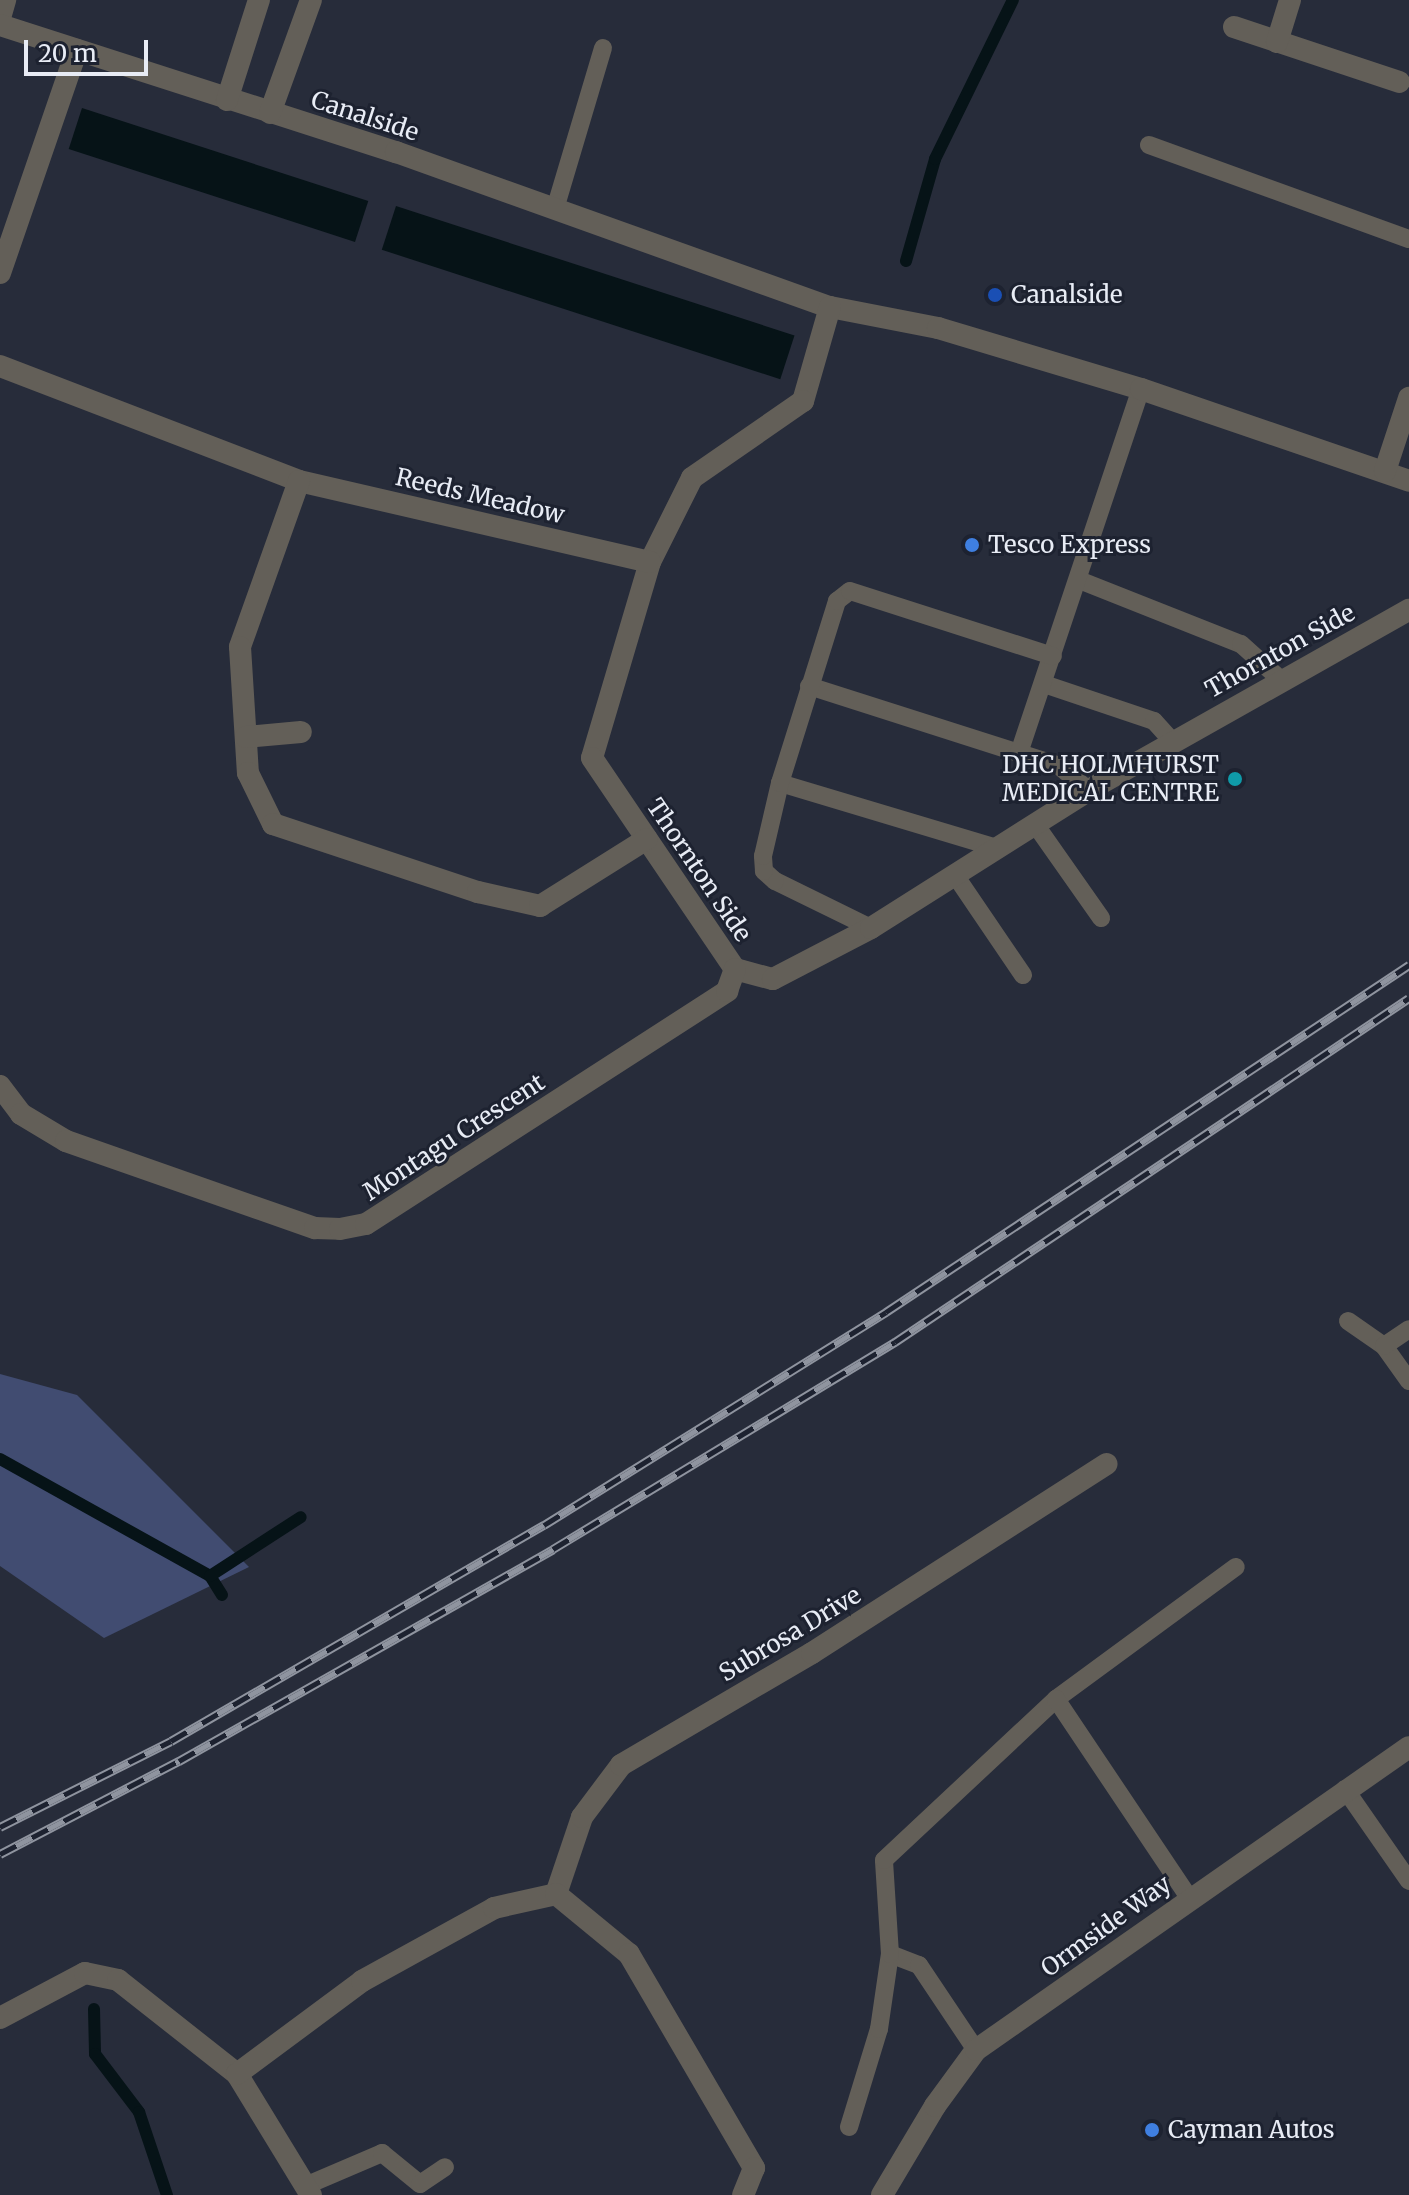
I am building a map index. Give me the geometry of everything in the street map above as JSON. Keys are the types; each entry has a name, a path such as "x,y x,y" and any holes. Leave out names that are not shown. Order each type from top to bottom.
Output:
{"street":[{"path":"0,18 5,0"},
{"path":"227,100 259,0"},
{"path":"270,113 311,0"},
{"path":"1277,42 1290,0"},
{"name":"Canalside","path":"0,25 555,209 830,307 938,328 1141,389 1409,481"},
{"path":"1234,27 1399,82"},
{"path":"0,273 77,50"},
{"name":"Thornton Side","path":"830,307 803,401 692,478 650,562 592,758 735,969 773,979 871,928 1089,790 1280,679 1409,610"},
{"name":"Reeds Meadow","path":"0,366 299,481 650,562"},
{"path":"1385,471 1409,398"},
{"path":"299,481 240,647 248,773 273,824 521,904 540,906 647,839"},
{"path":"246,737 301,732"},
{"name":"Montagu Crescent","path":"0,1086 21,1114 66,1141 315,1228 340,1229 366,1224 727,991 735,969"},
{"name":"Subrosa Drive","path":"556,1894 582,1817 621,1765 812,1653 1106,1464"},
{"name":"Ormside Way","path":"882,2195 935,2106 976,2050 1189,1898 1409,1747"},
{"path":"237,2074 362,1981 494,1908 556,1894 629,1954 754,2168 743,2195"},
{"path":"0,2018 85,1973 118,1980 237,2074 308,2190"}],"lane":[{"path":"555,209 603,48"},
{"path":"1149,145 1409,239"},
{"path":"1019,753 1141,389"},
{"path":"1079,580 1241,644 1280,679"},
{"path":"871,928 764,871 763,856 780,783 837,601 850,591 1053,656"},
{"path":"1044,684 1154,721 1172,741"},
{"path":"809,686 1059,766 1089,790"},
{"path":"780,783 996,848"},
{"path":"1035,824 1101,918"},
{"path":"955,875 1023,975"},
{"path":"1348,1321 1384,1346 1409,1381"},
{"path":"1384,1346 1409,1329"},
{"path":"849,2127 879,2029 890,1954 884,1860 1056,1699 1236,1567"},
{"path":"1056,1699 1189,1898"},
{"path":"1345,1789 1409,1881"},
{"path":"890,1954 919,1965 976,2050"},
{"path":"308,2190 382,2153 420,2184 445,2167"}],"shaded area":[{"path":"82,108 368,201 355,242 69,149"},
{"path":"396,206 794,335 780,379 382,250"},
{"path":"0,1374 77,1395 249,1567 104,1638 0,1566"}],"waterway":[{"path":"906,261 935,159 1013,0"},
{"path":"0,1459 210,1576"},
{"path":"222,1595 210,1576 301,1517"},
{"path":"94,2009 95,2054 139,2112 167,2195"}],"railway":[{"path":"0,1827 171,1741 544,1525 886,1312 1409,965"},
{"path":"0,1854 179,1761 553,1549 895,1342 1409,998"}],"place":[{"name":"Canalside","path":"995,295"},
{"name":"Tesco Express","path":"972,545"},
{"name":"DHC HOLMHURST MEDICAL CENTRE","path":"1235,779"},
{"name":"Cayman Autos","path":"1152,2130"}]}
